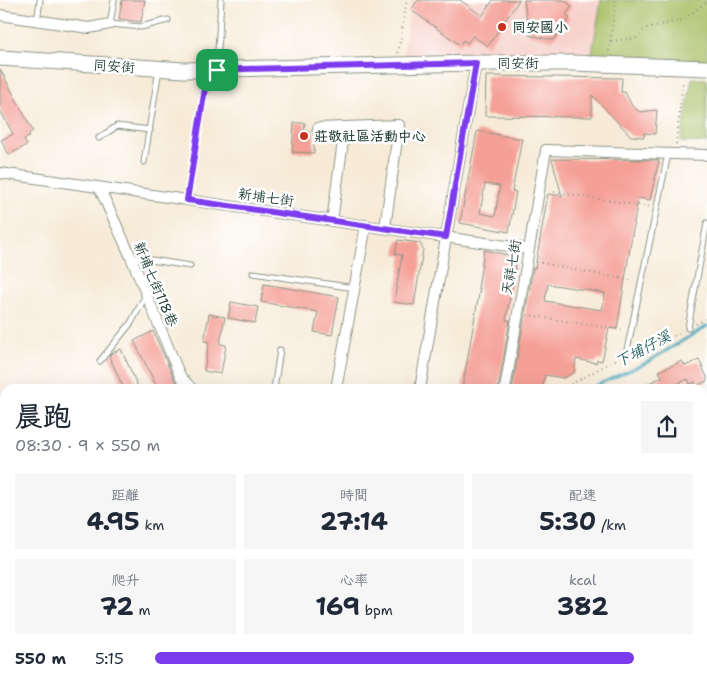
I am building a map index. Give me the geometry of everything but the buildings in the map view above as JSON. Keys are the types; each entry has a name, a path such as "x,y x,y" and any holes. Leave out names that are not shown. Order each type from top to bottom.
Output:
{"street":[{"path":"0,15 37,22 89,28 110,24"},
{"name":"同安街","path":"0,58 159,69 213,70 476,63 608,64 707,68"},
{"path":"421,384 476,63"},
{"path":"318,128 399,125 385,228"},
{"path":"332,221 345,128"},
{"name":"天祥七街","path":"506,384 546,150 672,153"},
{"path":"672,153 707,154"},
{"name":"新埔七街","path":"3,173 528,249"},
{"name":"新埔七街118巷","path":"99,187 131,257 180,376 187,384"},
{"path":"337,384 366,226"}],"lane":[{"path":"37,22 40,0"},
{"path":"114,0 110,24 141,28 168,20"},
{"path":"187,200 213,70 221,0"},
{"path":"144,162 159,69"},
{"path":"99,138 117,126 150,130"},
{"path":"626,355 672,153"},
{"path":"688,328 707,223"},
{"path":"131,257 190,266"},
{"path":"253,272 354,288"},
{"path":"100,361 131,323 146,295"},
{"path":"275,384 280,350"}],"path":[{"path":"396,65 406,0"},
{"path":"608,64 616,0"},
{"path":"611,41 637,38 646,28 684,20 707,1"},
{"path":"672,153 684,67"},
{"path":"554,192 658,208"},
{"path":"526,260 642,282"},
{"path":"517,314 631,332"}],"shaded area":[{"name":"同安國小","path":"412,0 600,0 592,54 402,57"}],"green space":[{"path":"601,0 707,0 707,61 592,54"},
{"path":"692,78 707,79 707,143 681,142"}],"waterway":[{"name":"下埔仔溪","path":"599,384 646,363 707,326"}],"place":[{"name":"同安國小","path":"502,27"},
{"name":"莊敬社區活動中心","path":"304,136"}],"route":[{"path":"476,63 446,237 187,200 208,70 217,70 476,63"}]}
